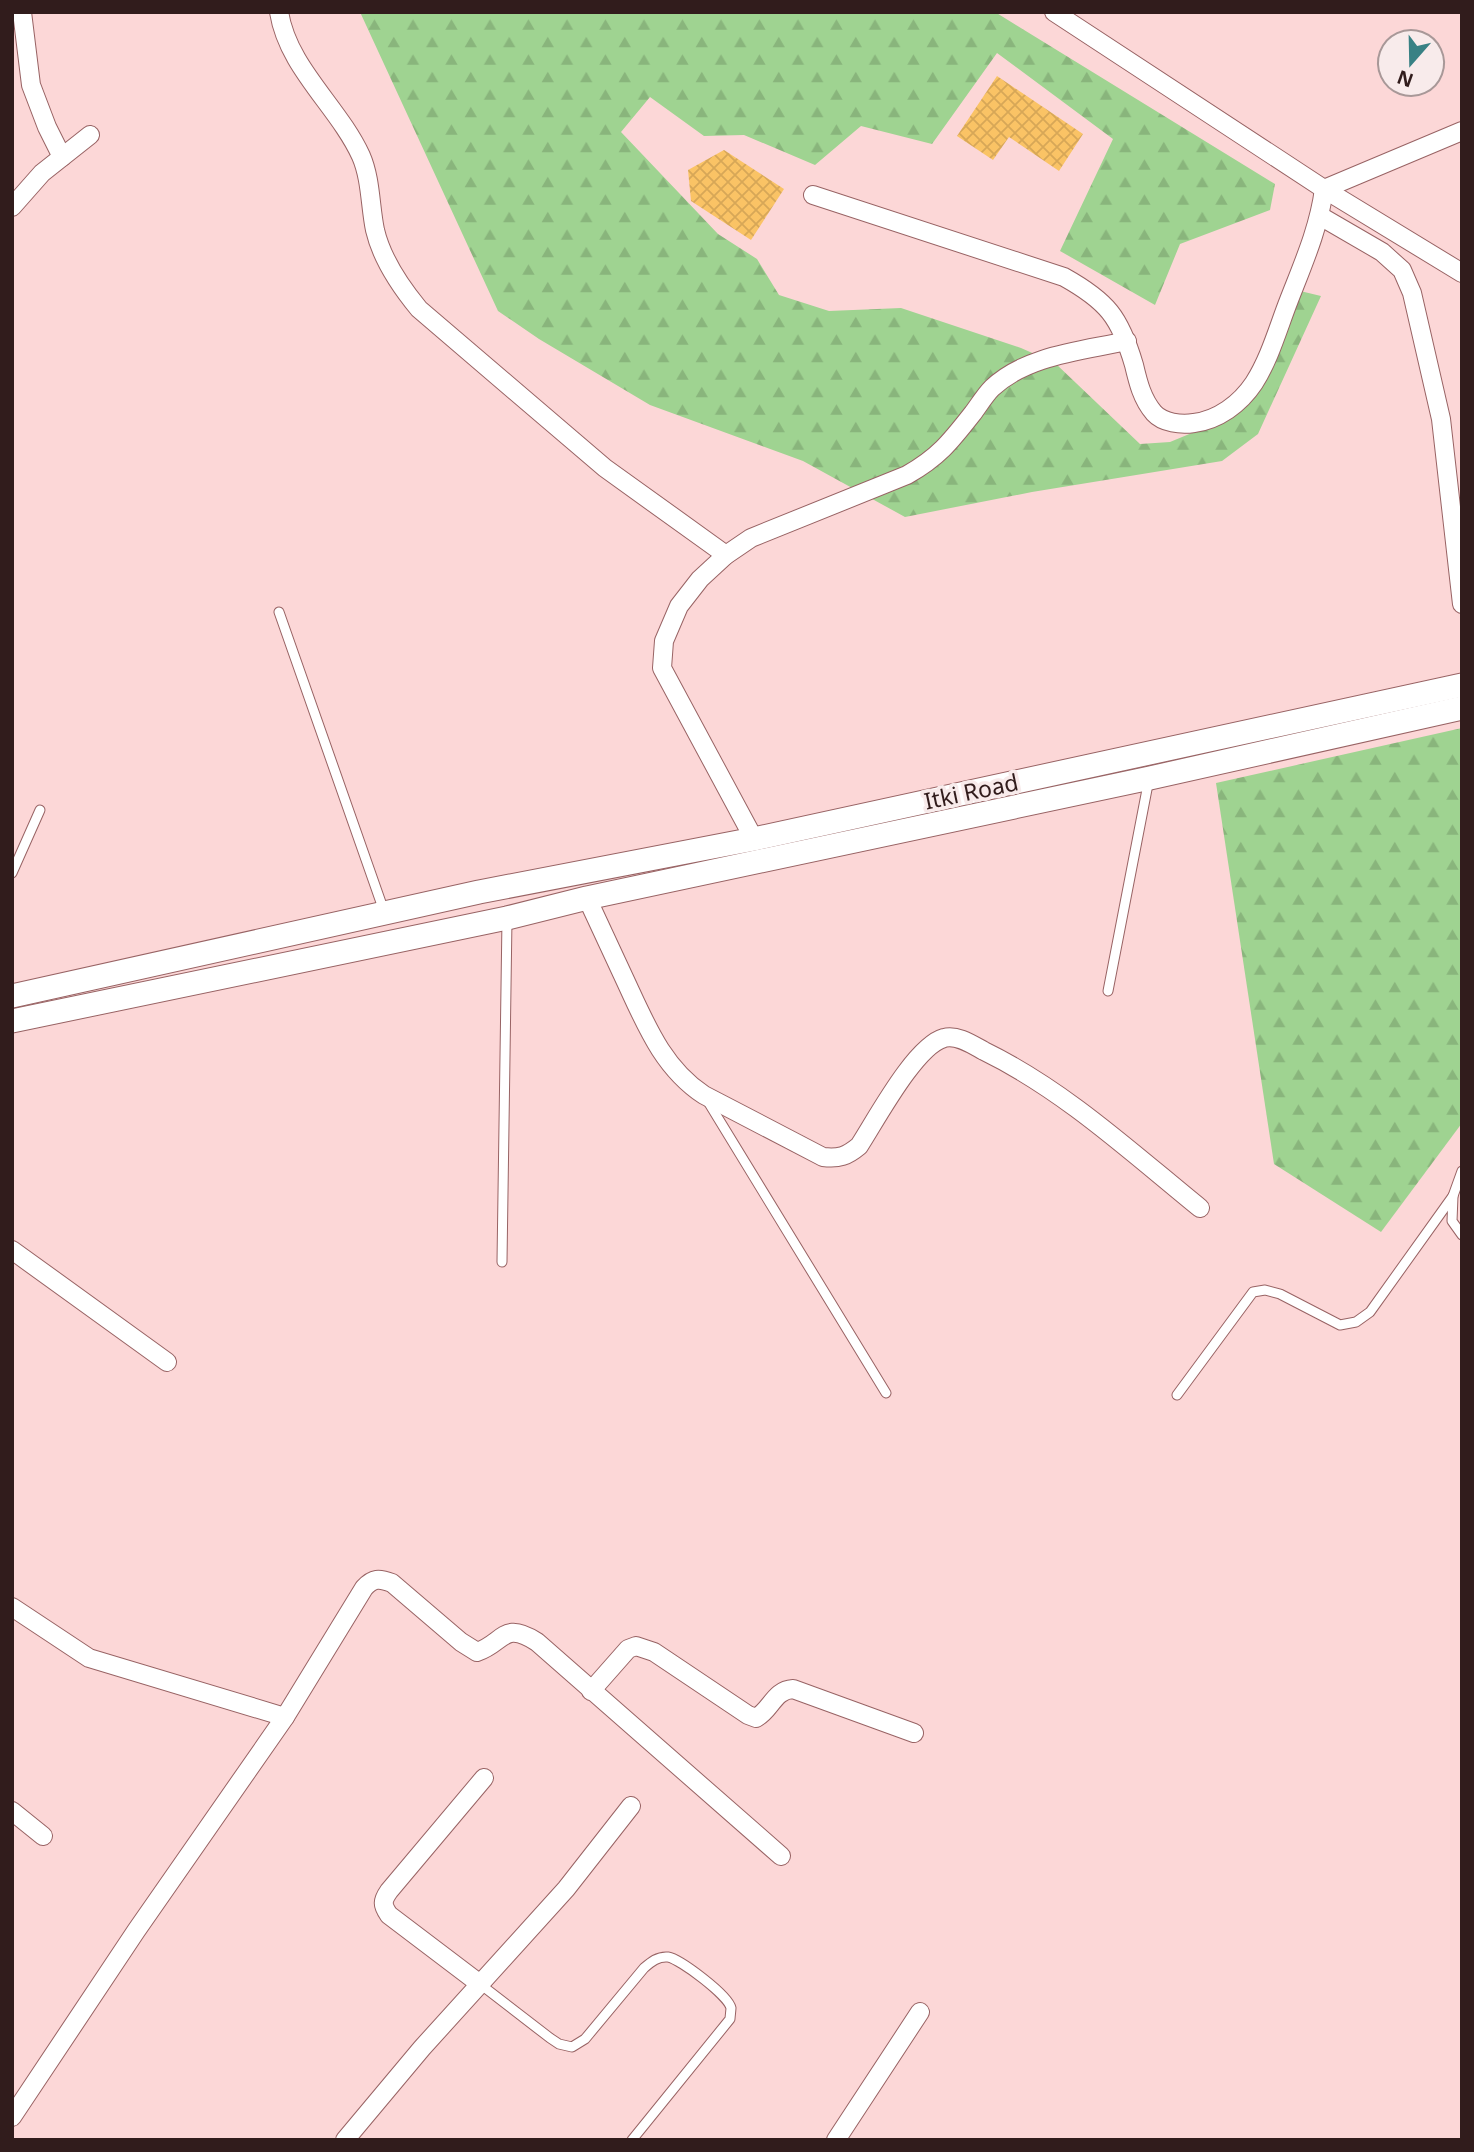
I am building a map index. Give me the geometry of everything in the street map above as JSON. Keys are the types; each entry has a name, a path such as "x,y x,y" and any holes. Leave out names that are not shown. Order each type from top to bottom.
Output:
{"main road":[{"name":"Itki Road","path":"12,996 479,892 754,839 1462,685"},
{"path":"12,1021 507,918 587,898 1150,778 1462,708"}],"street":[{"path":"22,12 31,85 62,157"},
{"path":"279,12 285,37 296,59 361,157 369,182 375,231 384,257 401,287 419,309 596,460 726,555"},
{"path":"1054,12 1324,189 1462,273"},
{"path":"1324,189 1462,131"},
{"path":"12,207 42,173 90,135"},
{"path":"813,195 1064,277 1089,291 1111,310 1127,341 1142,395 1156,415 1181,425 1207,421 1232,407 1253,385 1267,359 1320,216 1324,189"},
{"path":"1320,216 1382,252 1402,270 1412,293 1441,419 1462,604"},
{"path":"754,839 662,668 664,642 679,606 700,579 726,555 751,538 907,475 930,462 949,444 992,388 1012,374 1036,361 1127,341"},
{"path":"587,898 646,1026 662,1054 688,1085 823,1157 835,1159 849,1155 859,1146 914,1061 931,1045 946,1037 962,1040 1019,1068 1049,1087 1200,1208"},
{"path":"12,1250 167,1362"},
{"path":"12,2117 136,1931 285,1717 371,1580 381,1579 391,1583 468,1648 477,1652 503,1634 525,1635 537,1642 781,1856"},
{"path":"12,1607 89,1658 285,1717"},
{"path":"591,1691 628,1649 636,1646 654,1652 748,1715 756,1717 764,1713 784,1689 793,1689 914,1733"},
{"path":"480,1984 389,1915 383,1907 383,1899 484,1778"},
{"path":"345,2140 422,2048 566,1889 631,1806"},
{"path":"12,1811 43,1836"},
{"path":"836,2140 920,2012"}],"lane":[{"path":"279,612 384,913"},
{"path":"1108,991 1150,778"},
{"path":"12,873 40,810"},
{"path":"502,1262 507,918"},
{"path":"704,1095 886,1393"},
{"path":"1177,1395 1253,1292 1265,1290 1280,1294 1340,1325 1356,1322 1370,1312 1452,1196 1462,1171"},
{"path":"1452,1196 1452,1221 1462,1235"},
{"path":"480,1984 559,2045 572,2047 585,2039 644,1968 655,1959 665,1956 678,1960 725,1997 731,2008 730,2019 632,2140"}],"green space":[{"path":"360,12 995,12 1275,184 1270,210 1180,244 1155,305 1060,251 1113,139 997,53 932,144 861,126 815,165 744,135 704,136 650,97 621,132 718,234 757,259 779,295 829,311 901,308 1021,348 1055,363 1140,444 1170,442 1228,418 1296,290 1321,296 1258,434 1222,461 1032,492 905,517 803,461 650,405 539,339 498,311"},
{"path":"1462,728 1462,1123 1381,1232 1274,1164 1216,783"}],"building":[{"path":"997,76 1083,134 1059,171 1009,137 993,160 957,136"},
{"path":"724,150 784,189 751,240 691,201 688,170"}]}
